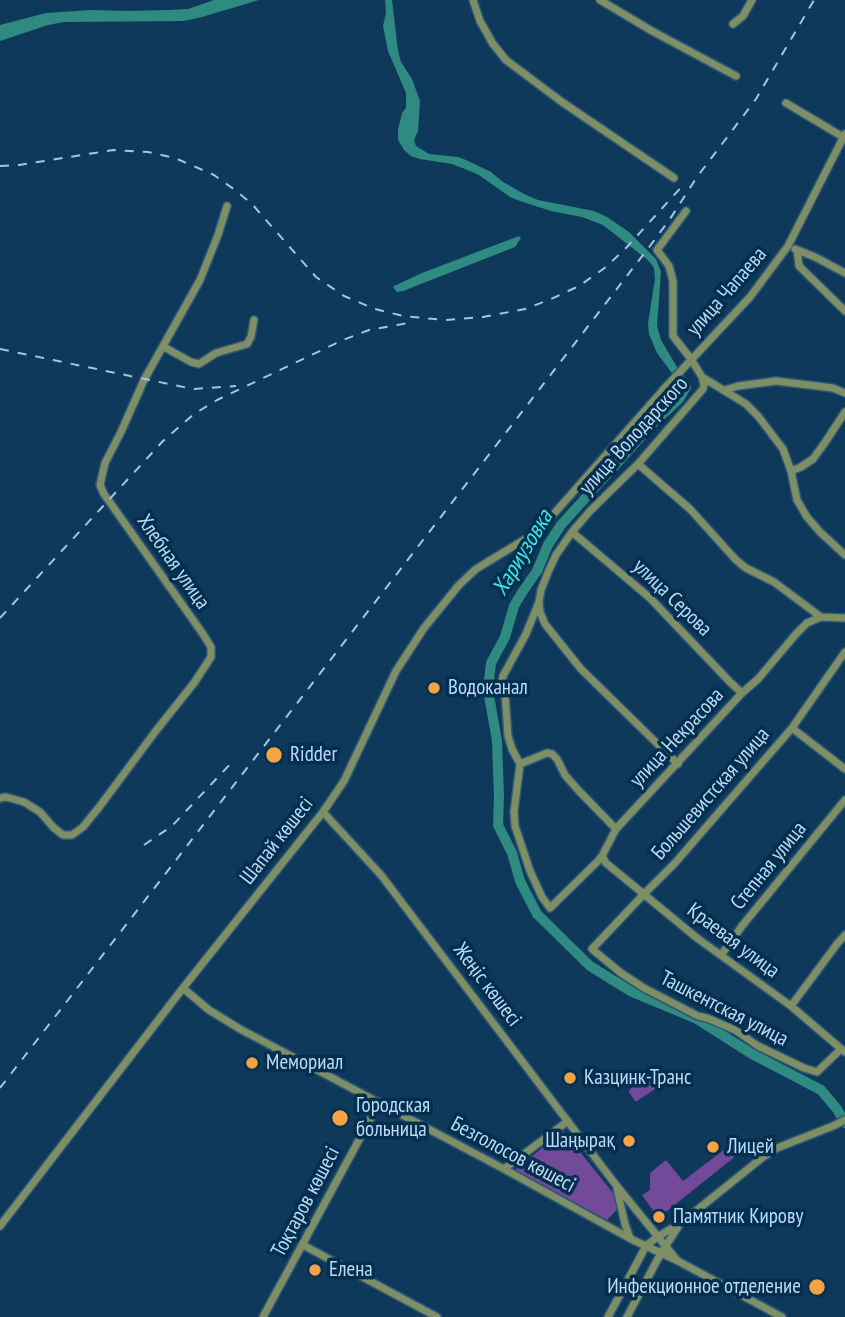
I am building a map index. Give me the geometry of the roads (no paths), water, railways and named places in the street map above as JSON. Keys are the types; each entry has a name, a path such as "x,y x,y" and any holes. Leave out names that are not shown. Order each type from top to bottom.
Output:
{"street":[{"path":"473,0 480,21 506,60 562,102 674,178"},
{"path":"600,0 736,76"},
{"path":"733,24 743,16 752,0"},
{"path":"786,103 844,136"},
{"name":"улица Чапаева","path":"663,390 750,298 788,246 844,136"},
{"name":"Хлебная улица","path":"0,798 6,797 24,803 40,812 64,835 72,835 83,827 100,806 211,657 211,647 203,634 100,485 105,463 144,380 200,279 227,206"},
{"name":"улица Володарского","path":"520,764 508,736 505,694 501,686 503,676 523,641 556,555 590,511 638,464 703,389 702,377 673,336 673,281 669,266 657,250 686,211"},
{"path":"788,246 845,273"},
{"path":"797,250 799,266 845,311"},
{"path":"164,347 199,364 216,353 247,344 254,320"},
{"path":"702,377 746,404 758,416 783,449 792,471 797,500 807,517 845,555"},
{"path":"725,390 776,381 833,388 845,393"},
{"name":"Шапай көшесі","path":"0,1226 183,988 323,812 344,781 396,671 424,628 459,585 476,569 544,525 663,390"},
{"path":"792,471 813,459 843,423 845,412"},
{"path":"638,464 690,509 746,568 774,582 821,617 845,618"},
{"name":"улица Серова","path":"572,533 650,598 743,693"},
{"path":"539,602 545,624 581,669 678,764"},
{"name":"улица Некрасова","path":"520,764 515,826 530,871 550,908 602,856 616,829 758,679 796,634 807,623 821,617"},
{"name":"Большевистская улица","path":"592,949 683,855 792,728 845,652"},
{"path":"792,728 845,769"},
{"path":"520,764 547,753 552,754 565,775 616,829"},
{"name":"Степная улица","path":"721,954 845,800"},
{"name":"Жеңіс көшесі","path":"323,812 382,875 657,1237 663,1250"},
{"name":"Краевая улица","path":"602,856 606,863 697,938 791,1006 843,1050"},
{"path":"791,1006 845,935"},
{"name":"Ташкентская улица","path":"592,949 644,988 698,1016 735,1030 758,1046 813,1072 817,1072 843,1050"},
{"name":"Безголосов көшесі","path":"183,988 209,1010 240,1029 631,1239 663,1250 678,1261 782,1317"},
{"name":"Тоқтаров көшесі","path":"263,1317 379,1103"},
{"path":"608,1317 646,1246 681,1223 777,1148 845,1120"},
{"path":"504,1169 568,1121"},
{"name":"Жеңіс көшесі","path":"616,1185 631,1239"},
{"path":"627,1317 663,1250 681,1223"},
{"path":"303,1245 438,1317"}],"waterway":[{"name":"Хариузовка","path":"677,376 686,387 679,399 655,421 561,525 548,545 537,571 514,606 505,637 491,663 488,690 497,741 498,825 512,853 520,881 537,914 590,966 632,992 697,1019 752,1054 821,1090 845,1123"}],"railway":[{"path":"0,1088 650,246 697,177 756,99 814,0"},
{"path":"0,166 113,150 148,152 175,158 214,175 235,190 252,204 316,277 344,296 375,309 403,316 445,320 483,317 525,309 579,286 606,267 627,247 685,183"},
{"path":"0,618 163,441 194,414 217,400 343,340 369,330 414,322"},
{"path":"0,349 193,389 236,386"},
{"path":"144,845 172,826 234,760"}],"place":[{"name":"Водоканал","path":"434,688"},
{"name":"Ridder","path":"274,755"},
{"name":"Мемориал","path":"252,1063"},
{"name":"Казцинк-Транс","path":"570,1078"},
{"name":"Городская больница","path":"340,1118"},
{"name":"Шаңырақ","path":"629,1141"},
{"name":"Лицей","path":"713,1147"},
{"name":"Памятник Кирову","path":"659,1217"},
{"name":"Елена","path":"315,1270"},
{"name":"Инфекционное отделение","path":"817,1287"}]}
